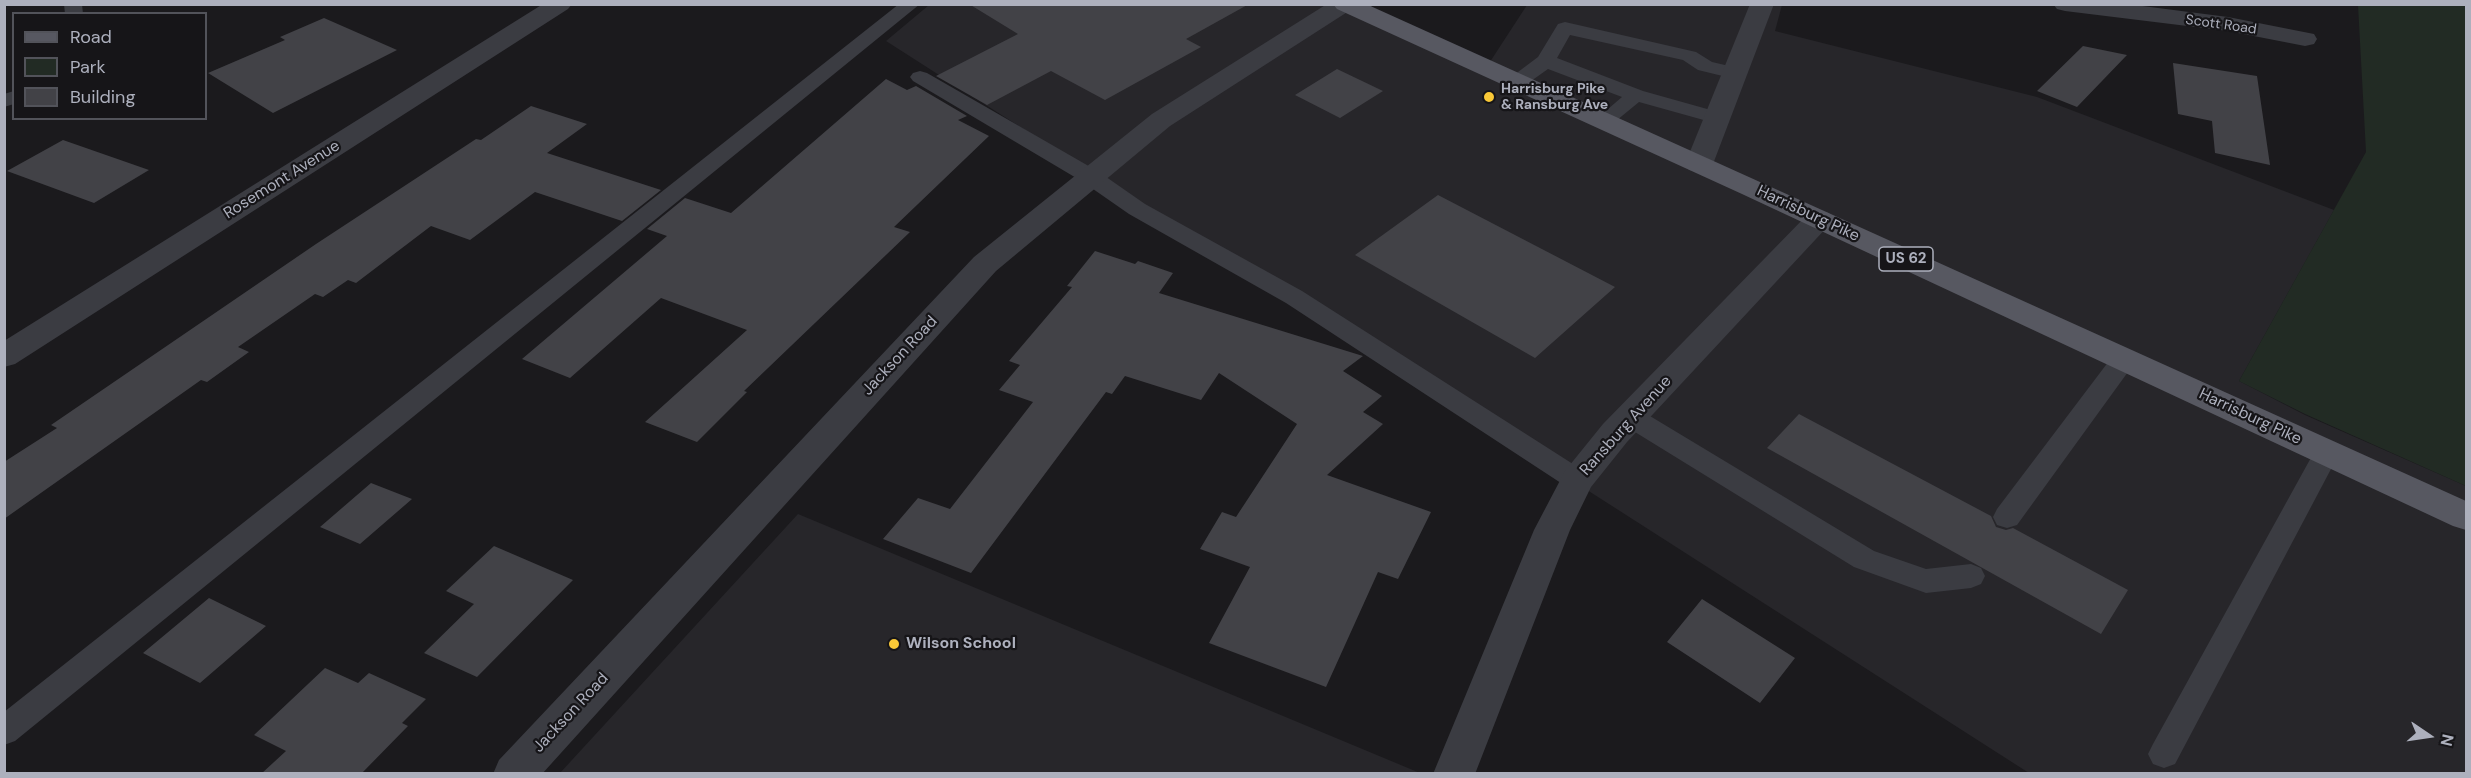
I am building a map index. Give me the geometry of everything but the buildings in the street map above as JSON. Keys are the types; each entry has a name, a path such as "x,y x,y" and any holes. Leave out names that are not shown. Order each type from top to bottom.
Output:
{"main road":[{"name":"Harrisburg Pike","path":"1345,4 2466,516"}],"street":[{"name":"Jackson Road","path":"514,774 985,264 1161,120 1345,4"},
{"path":"1699,164 1762,4"},
{"name":"Scott Road","path":"2065,4 2229,24 2306,39"},
{"name":"Rosemont Avenue","path":"4,356 540,8"},
{"name":"Ransburg Avenue","path":"1454,774 1548,541 1577,480 1631,417 1819,219"}],"lane":[{"path":"4,731 911,4"},
{"path":"1517,82 1546,61 1565,28 1689,56 1705,66 1736,73"},
{"path":"1546,61 1636,95 1718,118"},
{"path":"920,77 1091,177 1137,209 1294,297 1577,480"},
{"path":"1604,121 1636,95"},
{"path":"2007,517 2124,359"},
{"path":"1631,417 1864,559 1926,581 1971,576"},
{"path":"2164,754 2327,452"}],"shaded area":[{"path":"1374,4 1366,13 1486,68 1527,5 1782,5 1775,31 2037,97 2334,210 2239,381 2305,415 2466,486 2466,773 2029,773 886,41 929,5"},
{"name":"Wilson School","path":"798,514 1420,773 560,773"}],"green space":[{"path":"2358,5 2466,5 2466,486 2305,414 2239,381 2366,152"}],"place":[{"name":"Harrisburg Pike & Ransburg Ave","path":"1489,97"},
{"name":"Wilson School","path":"894,644"}]}
